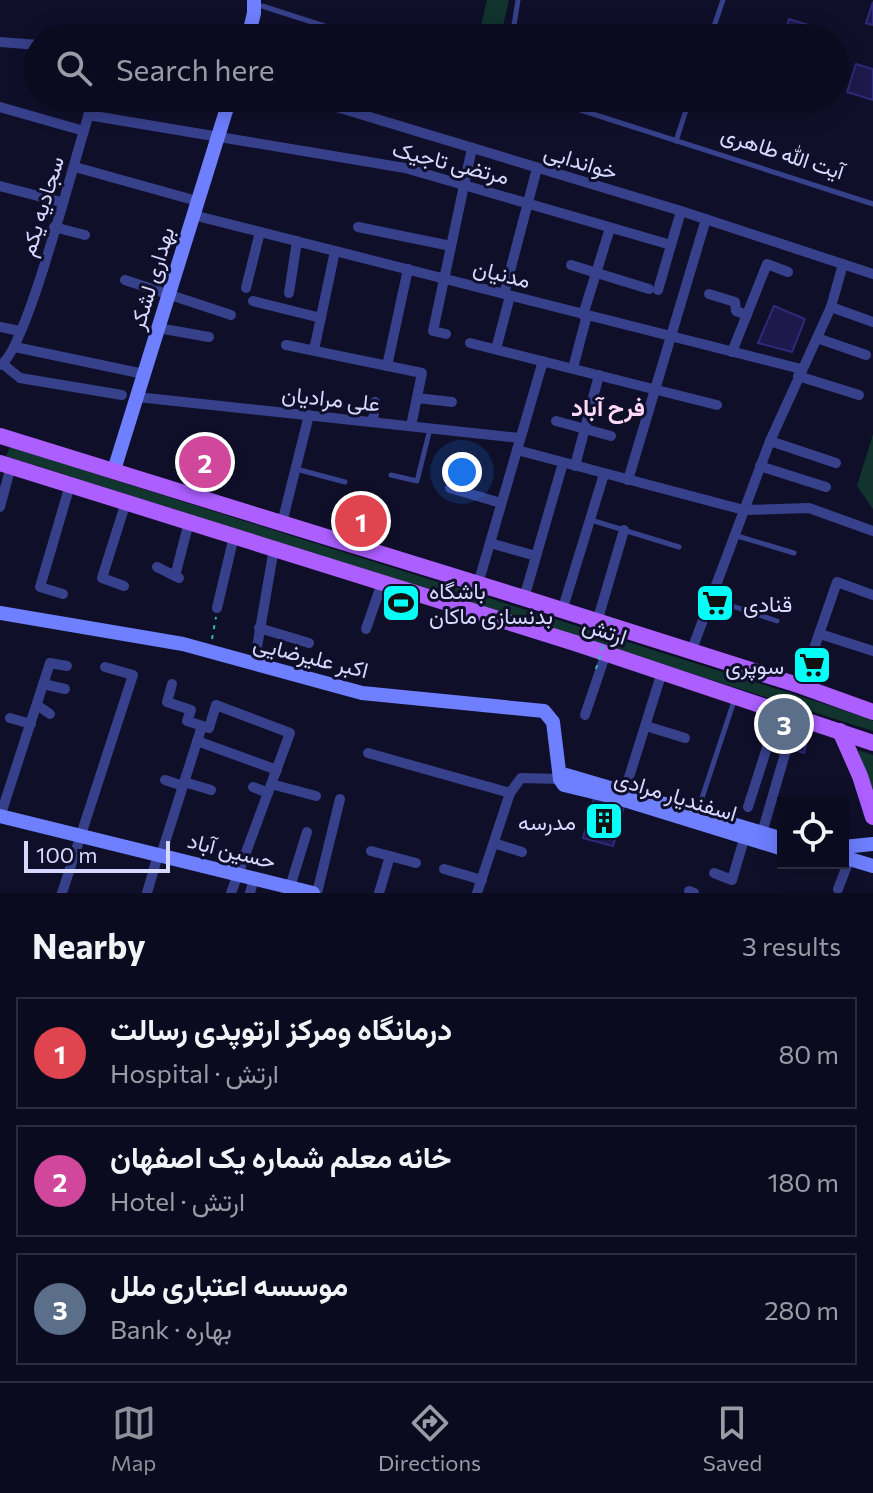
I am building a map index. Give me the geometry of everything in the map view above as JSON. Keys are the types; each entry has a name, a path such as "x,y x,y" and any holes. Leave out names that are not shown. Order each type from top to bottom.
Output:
{"main road":[{"name":"ارتش","path":"0,436 562,611 604,620 873,712"},
{"name":"ارتش","path":"6,464 606,653 873,743"},
{"path":"826,695 873,698"},
{"path":"840,731 860,776 873,817"}],"street":[{"path":"251,24 256,3"},
{"path":"0,42 24,44"},
{"path":"0,107 84,131"},
{"name":"سجادیه یکم","path":"2,364 15,347 34,297 89,112"},
{"name":"بهداری لشکر","path":"114,470 130,396 144,374 226,112"},
{"name":"خواندابی","path":"353,112 681,211 873,274"},
{"name":"مرتضی تاجیک","path":"88,115 405,168 671,245"},
{"path":"446,334 433,331 472,148"},
{"name":"مدنیان","path":"75,167 260,232 732,352 859,395"},
{"path":"496,349 537,168"},
{"path":"0,186 61,202"},
{"path":"571,265 653,290 681,211"},
{"path":"628,480 706,219"},
{"path":"54,227 85,235"},
{"path":"358,227 451,246"},
{"path":"573,368 610,228"},
{"path":"246,288 260,232"},
{"path":"289,293 297,241"},
{"path":"314,350 335,251"},
{"path":"732,352 767,264 788,272"},
{"path":"691,652 770,441 831,307 843,264"},
{"path":"387,366 408,269"},
{"path":"125,280 231,315"},
{"path":"709,294 735,302 736,311 747,315"},
{"path":"253,301 321,318"},
{"path":"831,307 873,322"},
{"path":"0,327 20,331"},
{"path":"158,328 209,337"},
{"path":"817,338 866,355"},
{"path":"470,343 717,405"},
{"path":"286,345 422,373 411,426"},
{"path":"15,347 144,374"},
{"path":"478,584 543,361"},
{"name":"علی مرادیان","path":"2,364 20,378 130,396 520,438"},
{"path":"575,466 599,375"},
{"path":"417,398 452,402"},
{"path":"373,422 375,402"},
{"path":"282,523 309,415"},
{"path":"556,421 611,436"},
{"path":"770,441 836,463"},
{"path":"517,450 744,510 809,508 873,531"},
{"path":"524,598 563,463"},
{"path":"0,507 6,464"},
{"path":"760,466 826,487"},
{"path":"562,611 604,474"},
{"path":"63,594 40,587 70,485"},
{"path":"450,488 501,503"},
{"path":"124,586 102,578 126,502"},
{"path":"157,567 177,577 189,522"},
{"name":"ارتش","path":"604,620 624,530"},
{"path":"217,608 234,536"},
{"path":"490,543 536,556"},
{"path":"254,665 274,548"},
{"path":"801,686 837,582 873,595"},
{"path":"366,629 382,583"},
{"name":"اکبر علیرضایی","path":"0,613 210,652 362,693 544,711 553,722 560,779"},
{"path":"259,628 309,643"},
{"path":"820,634 873,651"},
{"path":"585,715 606,653"},
{"path":"0,816 50,663 67,666"},
{"path":"62,893 133,675 105,667"},
{"path":"625,790 662,672"},
{"path":"43,684 65,689"},
{"path":"172,684 167,702 191,710 187,721 209,728 216,705 290,733 231,893"},
{"path":"37,705 50,714"},
{"path":"748,807 779,710"},
{"path":"762,833 796,716"},
{"path":"10,718 31,724"},
{"path":"147,893 202,726"},
{"path":"646,726 685,738"},
{"path":"197,741 277,770"},
{"path":"368,753 510,793 477,893"},
{"name":"اسفندیار مرادی","path":"510,793 521,778 560,779 566,775 777,837"},
{"name":"اسفندیار مرادی","path":"560,779 564,785 618,798 777,847"},
{"path":"165,780 211,790"},
{"path":"253,787 316,796"},
{"path":"315,893 340,799"},
{"name":"حسین آباد","path":"0,816 237,874 252,886 290,887 315,893"},
{"path":"290,887 307,832"},
{"path":"714,873 732,880 744,839"},
{"path":"494,843 522,852"},
{"path":"849,853 873,844"},
{"path":"371,851 416,863"},
{"path":"379,893 390,856"},
{"path":"849,856 873,866"},
{"path":"444,869 482,880"},
{"path":"838,889 842,869"}],"lane":[{"path":"514,24 518,0"},
{"path":"715,24 723,0"},
{"path":"256,3 320,24"},
{"name":"آیت الله طاهری","path":"586,112 873,204"},
{"path":"676,141 685,112"},
{"path":"391,475 417,481 430,429"},
{"path":"295,469 345,482"},
{"path":"590,520 679,547"},
{"path":"734,535 794,553"},
{"path":"710,599 777,621"},
{"path":"697,814 736,696"}],"path":[{"path":"210,652 217,608"},
{"path":"596,669 604,620"}],"green space":[{"path":"487,0 509,0 503,24 481,24"},
{"path":"873,434 873,509 857,486"},
{"path":"10,447 837,708 873,721 873,731 6,456"},
{"path":"858,750 873,755 873,795"}],"building":[{"path":"873,2 873,25 866,23"},
{"path":"789,19 805,24 787,24"},
{"path":"856,64 873,69 873,100 849,93"},
{"path":"774,306 805,319 792,352 758,343"},
{"path":"793,733 808,737 804,753 788,748"},
{"name":"مدرسه","path":"595,795 625,803 613,846 583,838"}],"place":[{"name":"خانه معلم شماره یک اصفهان","path":"205,462"},
{"name":"درمانگاه ومرکز ارتوپدی رسالت","path":"361,521"},
{"name":"باشگاه بدنسازی ماکان","path":"401,603"},
{"name":"قنادی","path":"715,603"},
{"name":"سوپری","path":"812,665"},
{"name":"موسسه اعتباری ملل","path":"784,724"},
{"name":"مدرسه","path":"604,821"}],"district":[{"name":"فرح آباد","path":"608,406"}]}
